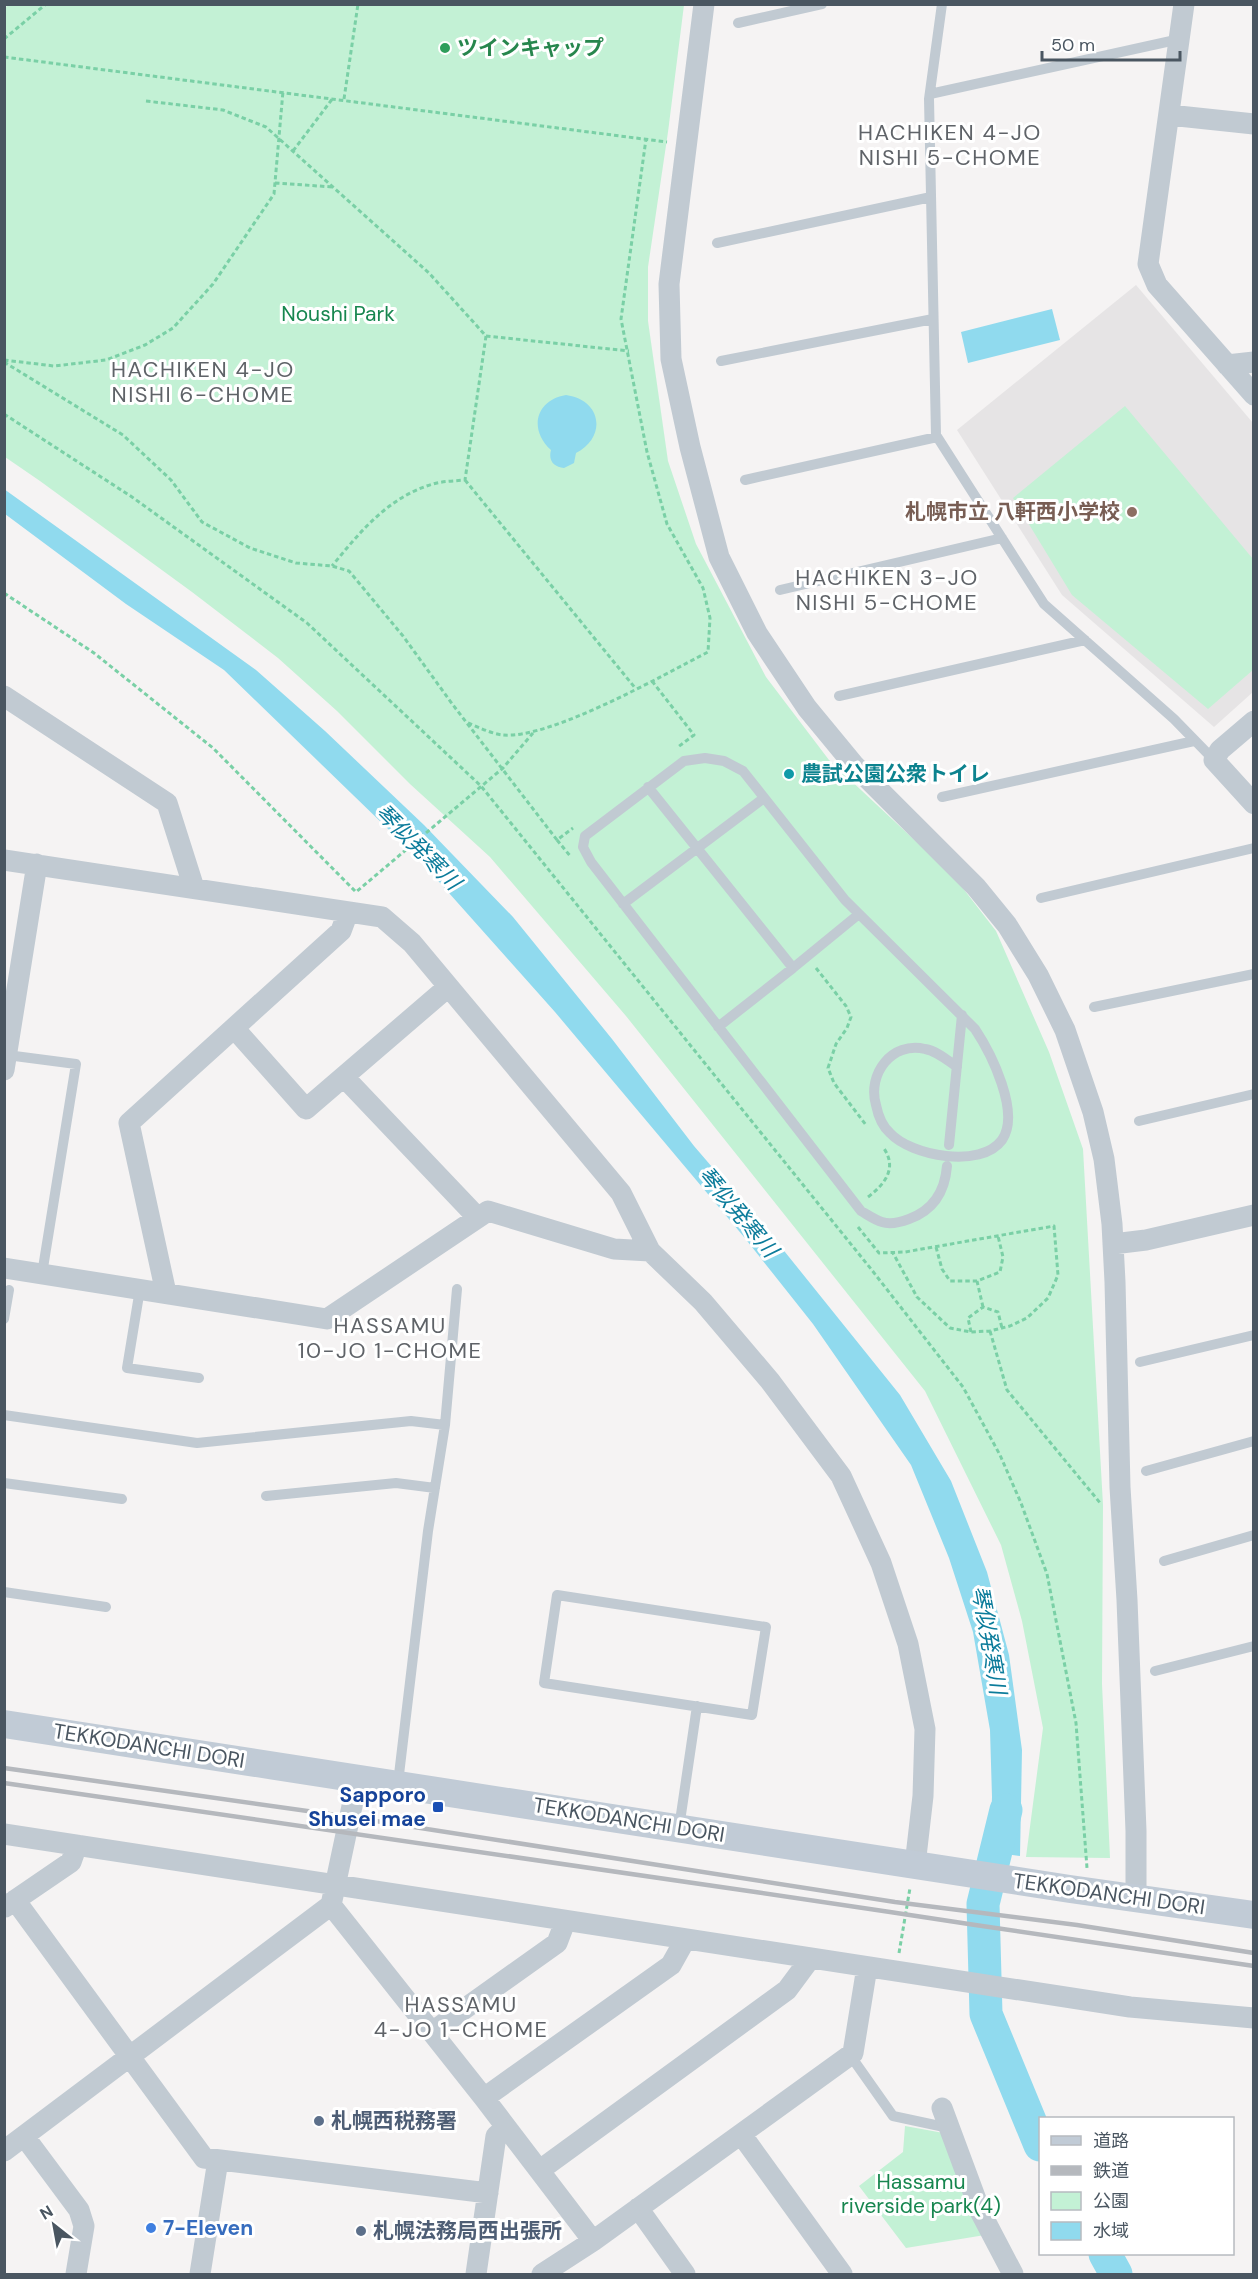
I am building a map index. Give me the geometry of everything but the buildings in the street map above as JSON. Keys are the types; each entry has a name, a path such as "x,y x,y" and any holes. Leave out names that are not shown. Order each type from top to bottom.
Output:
{"street":[{"path":"704,4 669,284 671,359 690,447 719,557 757,633 807,708 854,765 976,887 1007,925 1038,975 1065,1030 1093,1112 1104,1160 1113,1244 1120,1487 1128,1611 1136,1831 1136,1897"},
{"path":"1184,4 1148,264 1157,285 1254,395"},
{"path":"1169,115 1254,124"},
{"path":"1227,365 1254,362"},
{"path":"4,696 167,803 194,888"},
{"path":"1254,721 1220,750 1215,760 1254,804"},
{"path":"4,860 382,917 412,943 621,1193 650,1251 703,1302 784,1400 841,1476 881,1563 908,1644 925,1729 923,1796 916,1872"},
{"path":"6,1063 11,986 37,864"},
{"path":"166,1293 129,1123 341,931 348,912"},
{"path":"234,1028 306,1109 448,987"},
{"path":"344,1077 478,1218"},
{"path":"4,1268 327,1319 488,1211 614,1249 650,1251"},
{"path":"1113,1244 1146,1240 1254,1215"},
{"name":"TEKKODANCHI DORI","path":"4,1724 678,1828 916,1872 1079,1881 1136,1897 1254,1914"},
{"path":"4,2151 333,1895 358,1778"},
{"path":"4,1834 77,1845 333,1895 565,1922 1130,2007 1254,2018"},
{"path":"77,1845 71,1862 10,1904 129,2056 204,2158 488,2193"},
{"path":"333,1895 432,2032 593,2241"},
{"path":"432,2032 557,1943 565,1922"},
{"path":"484,2098 671,1965 685,1940"},
{"path":"540,2170 787,1990 810,1959"},
{"path":"542,2274 593,2241 853,2053 867,1968"},
{"path":"946,2118 981,2213 1013,2274"},
{"path":"476,2274 496,2136 506,2127"},
{"path":"741,2134 842,2274"},
{"path":"24,2136 79,2210 84,2226 76,2274"},
{"path":"200,2274 218,2160"},
{"path":"638,2208 686,2274"}],"lane":[{"path":"738,23 822,4"},
{"path":"942,4 930,94 937,437 1044,604 1174,719 1215,760"},
{"path":"930,94 1180,39"},
{"path":"717,243 931,197"},
{"path":"721,362 933,319"},
{"path":"745,480 937,437"},
{"path":"780,590 1002,538"},
{"path":"839,696 1085,640"},
{"path":"942,797 1194,741"},
{"path":"947,1166 946,1180 935,1204 920,1215 898,1223 882,1222 861,1211 591,862 583,847 585,836 684,761 705,758 724,761 743,771 859,914 962,1015 988,1048 1004,1092 1008,1120 1003,1139 988,1152 970,1157 910,1148 889,1133 879,1116 874,1099 875,1080 882,1064 892,1054 911,1047 927,1049 939,1054 957,1067"},
{"path":"648,787 793,968"},
{"path":"624,904 764,798"},
{"path":"1041,898 1254,848"},
{"path":"718,1027 859,914"},
{"path":"1094,1007 1254,974"},
{"path":"949,1145 962,1015"},
{"path":"6,1063 76,1064 42,1274"},
{"path":"1139,1121 1254,1094"},
{"path":"140,1289 127,1368 199,1378"},
{"path":"398,1784 445,1425 457,1289"},
{"path":"4,1319 9,1290"},
{"path":"1140,1362 1254,1335"},
{"path":"4,1415 197,1443 411,1421 445,1425"},
{"path":"1146,1471 1254,1441"},
{"path":"4,1483 122,1499"},
{"path":"266,1496 396,1484 435,1488"},
{"path":"1164,1562 1254,1535"},
{"path":"4,1592 106,1607"},
{"path":"557,1595 766,1627 752,1715 697,1706 544,1683 557,1595"},
{"path":"1155,1671 1254,1646"},
{"path":"678,1828 697,1706"},
{"path":"850,2055 893,2116 946,2118"}],"path":[{"path":"4,39 46,4"},
{"path":"344,99 358,4"},
{"path":"4,57 667,142"},
{"path":"4,361 54,366 106,360 145,345 173,328 213,284 274,194 283,91"},
{"path":"293,150 333,98"},
{"path":"146,101 223,110 266,127 429,273 486,336 629,351"},
{"path":"466,722 502,735 534,731 579,715 708,652 710,618 703,588 667,524 647,452 621,319 646,139"},
{"path":"275,183 333,187"},
{"path":"486,336 465,480 636,689"},
{"path":"4,361 123,435 171,480 202,522 250,548 296,563 332,566 349,572 403,636 466,722 572,858"},
{"path":"4,414 132,497 307,623 481,786 871,1269 963,1387 1000,1455 1021,1503 1047,1574 1076,1723 1079,1881"},
{"path":"332,566 357,535 380,512 397,501 434,484 465,480"},
{"path":"4,593 94,653 213,748 356,892 503,768 534,731"},
{"path":"652,681 694,735 676,749"},
{"path":"557,840 576,826"},
{"path":"815,967 846,1006 851,1017 847,1028 836,1044 828,1068 834,1083 867,1126"},
{"path":"879,1143 886,1152 889,1165 887,1180 847,1214 879,1253 936,1247 1054,1226 1058,1275 1048,1298 1027,1318 1002,1328 971,1332 950,1328 917,1297 893,1253"},
{"path":"936,1247 942,1269 950,1281 977,1281 1000,1272 1003,1257 998,1236"},
{"path":"977,1281 983,1307"},
{"path":"971,1332 968,1318 983,1307"},
{"path":"983,1307 998,1312 1002,1328"},
{"path":"990,1331 1007,1390 1102,1505"},
{"path":"898,1959 911,1887 916,1872"}],"shaded area":[{"name":"札幌市立 八軒西小学校","path":"1136,285 1253,423 1253,692 1214,727 1062,595 957,430"}],"green space":[{"name":"Noushi Park","path":"9,5 684,5 648,267 648,321 668,461 696,544 766,677 829,760 955,878 996,931 1049,1052 1083,1149 1103,1505 1102,1684 1110,1858 1026,1857 1043,1728 1022,1621 1001,1545 925,1391 626,1016 490,857 278,658 192,592 5,457 4,8"},
{"path":"1125,406 1253,559 1253,670 1208,709 1072,595 1013,498"},
{"name":"Hassamu riverside park(4)","path":"905,2126 949,2134 985,2235 906,2248 859,2186 903,2152"}],"water":[{"path":"1052,309 1060,340 968,363 961,332"},
{"path":"566,395 578,398 587,404 593,411 596,429 593,438 576,453 574,463 564,468 553,463 550,457 551,450 539,433 538,425 542,409 556,398"},
{"path":"4,489 256,670 325,731 424,825 513,917 612,1039 694,1146 785,1252 900,1395 951,1481 987,1572 1009,1655 1022,1750 1020,1856 990,1852 992,1797 990,1730 973,1632 949,1558 911,1465 813,1324 744,1237 555,1012 416,856 224,670 126,604 5,514"}],"waterway":[{"name":"琴似発寒川","path":"1006,1810 983,1904 986,2014 1039,2143"},
{"name":"琴似発寒川","path":"1106,2255 1116,2274"}],"railway":[{"path":"4,1768 350,1817 895,1902 1077,1925 1254,1953"},
{"path":"4,1783 1254,1966"}],"place":[{"name":"ツインキャップ","path":"445,48"},
{"name":"札幌市立 八軒西小学校","path":"1132,512"},
{"name":"農試公園公衆トイレ","path":"789,774"},
{"name":"Sapporo Shusei mae","path":"438,1807"},
{"name":"札幌西税務署","path":"319,2121"},
{"name":"7-Eleven","path":"151,2228"},
{"name":"札幌法務局西出張所","path":"361,2231"}],"district":[{"name":"HACHIKEN 4-JO NISHI 5-CHOME","path":"950,144"},
{"name":"HACHIKEN 4-JO NISHI 6-CHOME","path":"203,382"},
{"name":"HACHIKEN 3-JO NISHI 5-CHOME","path":"887,590"},
{"name":"HASSAMU 10-JO 1-CHOME","path":"390,1338"},
{"name":"HASSAMU 4-JO 1-CHOME","path":"461,2016"}]}
